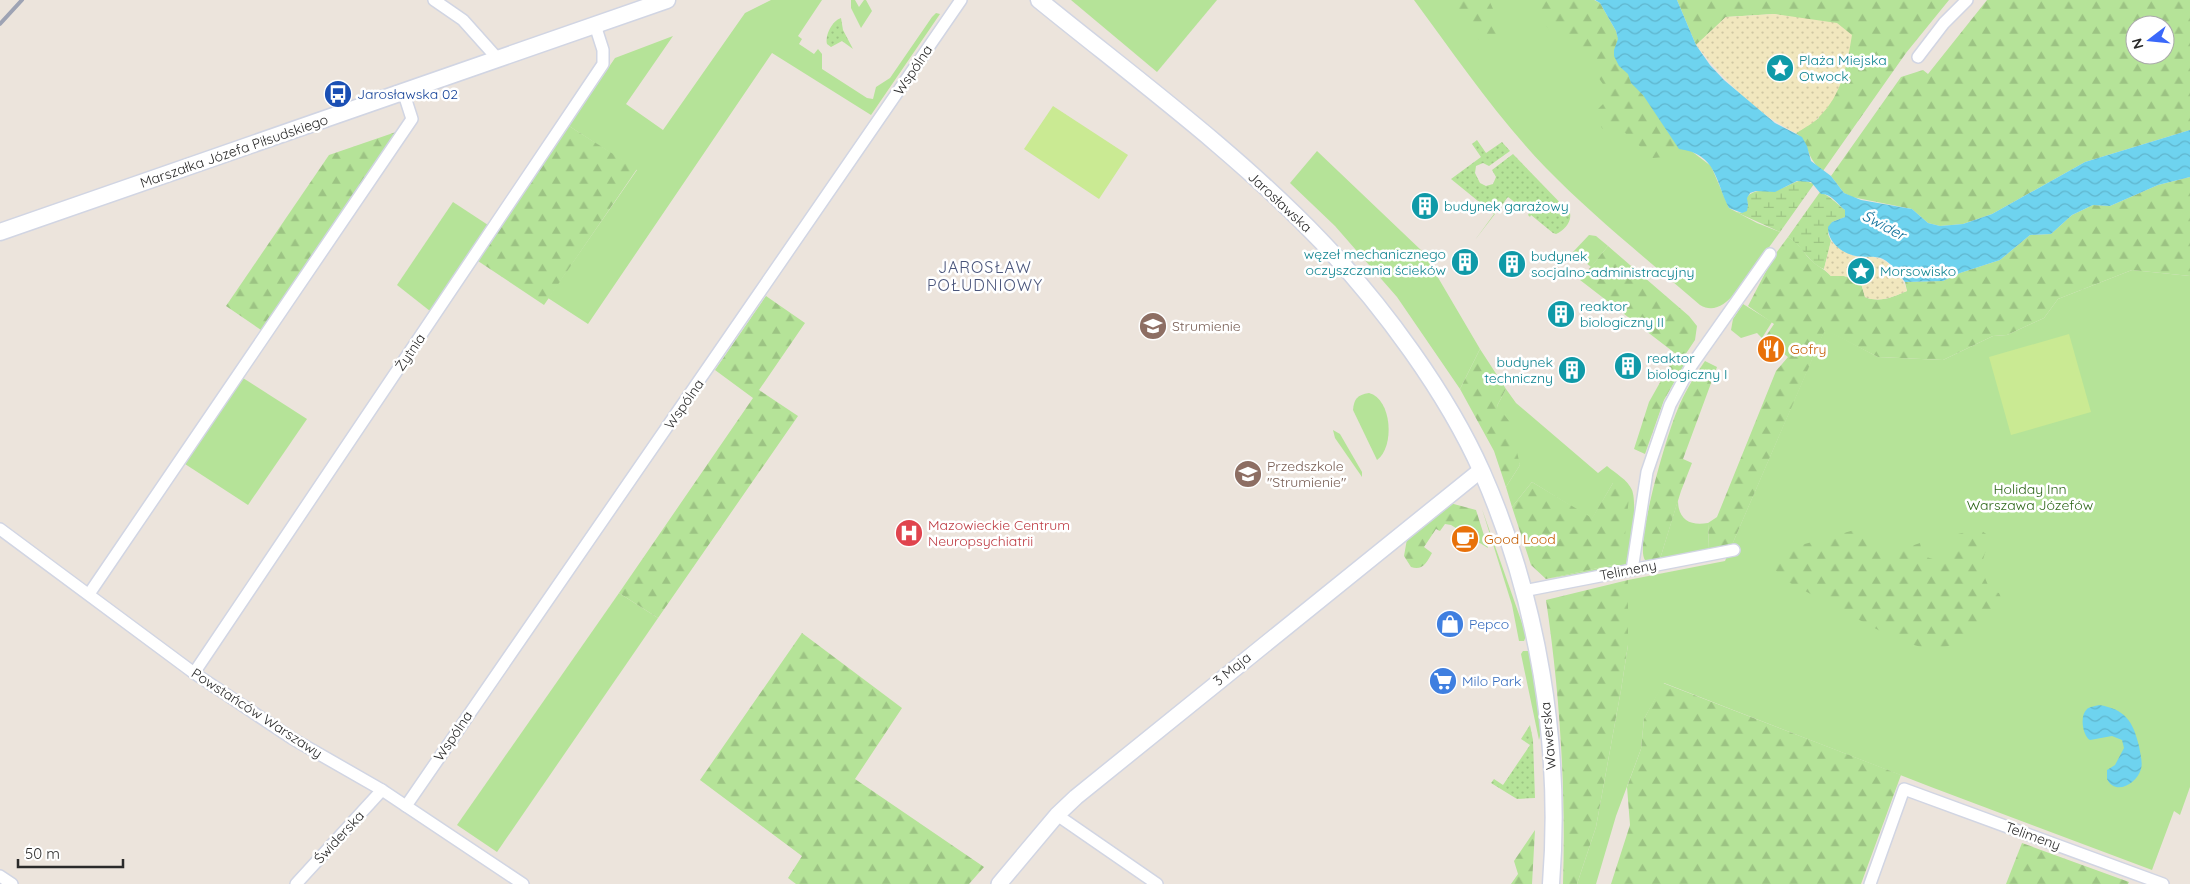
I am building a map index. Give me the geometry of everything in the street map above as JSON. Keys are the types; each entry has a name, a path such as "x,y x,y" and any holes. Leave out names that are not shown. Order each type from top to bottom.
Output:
{"main road":[{"name":"Marszałka Józefa Piłsudskiego","path":"0,232 667,0"},
{"name":"Jarosławska","path":"1039,0 1215,142 1283,203 1323,243 1364,289 1410,350 1454,418 1481,470 1501,520 1523,591"},
{"name":"Wawerska","path":"1523,591 1537,645 1546,706 1552,816 1551,884"}],"street":[{"path":"434,0 463,20 497,58"},
{"name":"Wspólna","path":"406,806 961,0"},
{"path":"1918,57 1944,23 1966,0"},
{"name":"Żytnia","path":"194,673 603,64 603,50 596,25"},
{"path":"89,594 412,119 404,91"},
{"path":"1632,570 1647,472 1670,405 1694,362 1770,254"},
{"name":"3 Maja","path":"999,884 1057,815 1076,796 1481,470"},
{"name":"Powstańców Warszawy","path":"0,529 194,673 293,739 382,790 523,884"},
{"name":"Telimeny","path":"1523,591 1734,550"},
{"name":"Telimeny","path":"1870,884 1904,788 2163,884"},
{"name":"Świderska","path":"296,884 382,790"},
{"path":"1057,815 1157,884"},
{"path":"0,876 12,884"}],"green space":[{"path":"771,0 822,0 798,36 802,39 799,44 814,54 818,49 822,54 822,69 867,98 873,99 876,87 890,78 932,17 936,13 940,14 871,115 772,53 588,324 548,298 637,170 569,126 615,58 673,36 626,104 663,130 745,13"},
{"path":"851,0 855,0 859,7 866,0 872,11 861,28 851,8"},
{"path":"1071,0 1217,0 1157,72"},
{"path":"1414,0 1594,0 1690,150 1711,166 1729,208 1757,223 1780,232 1737,291 1724,304 1708,308 1700,305 1583,204 1546,168 1511,128 1477,86"},
{"path":"1439,0 1489,0 1501,27 1497,38 1488,43 1479,40"},
{"path":"1540,0 1594,0 1600,3 1616,31 1618,39 1614,56 1619,66 1628,74 1631,83 1643,95 1679,149 1664,157 1653,158 1624,132 1603,129 1595,120 1598,109 1607,100 1605,87 1570,37 1553,35 1542,20"},
{"path":"1677,0 1949,0 1906,53 1823,171 1814,162 1801,138 1796,133 1819,118 1794,18 1774,14 1726,17 1696,45"},
{"path":"1987,0 2190,0 2190,130 2085,162 1992,214 1963,224 1940,226 1928,223 1912,209 1852,197 1844,193 1831,176 1901,77 1923,70 1928,74"},
{"path":"841,18 843,30 853,49 842,41 831,47 827,44 830,29"},
{"path":"1053,106 1128,155 1099,199 1024,149"},
{"path":"569,126 637,169 544,305 478,261"},
{"path":"396,132 261,330 226,306 329,155"},
{"path":"1477,140 1486,153 1502,142 1510,151 1489,166 1483,163 1476,166 1475,173 1480,183 1486,186 1493,184 1496,177 1492,170 1513,154 1570,213 1569,223 1562,231 1556,234 1553,233 1531,215 1530,217 1529,213 1508,197 1475,240 1494,214 1451,179 1481,157 1472,144"},
{"path":"1317,151 1423,252 1480,349 1460,389 1397,297 1335,226 1290,183"},
{"path":"2190,177 2190,276 2132,270 2058,299 2044,318 2007,335 1993,336 1943,360 1878,357 1825,330 1732,545 1709,550 1708,523 1717,517 1776,371 1788,357 1764,339 1774,324 1748,306 1774,256 1788,237 1799,245 1810,259 1831,276 1844,276 1860,280 1865,297 1881,299 1907,291 1905,282 1943,281 1960,273 2000,260 2030,235 2051,234 2072,215 2093,205 2110,206 2158,185"},
{"path":"1803,180 1814,184 1780,232 1736,212 1742,213 1748,205 1746,198 1757,191 1780,189"},
{"path":"1820,192 1845,210 1845,217 1832,222 1828,234 1831,241 1824,269 1814,263 1788,237"},
{"path":"453,202 488,225 430,311 397,285"},
{"path":"1589,235 1596,236 1608,246 1591,267 1573,252"},
{"path":"1608,246 1689,316 1697,326 1695,340 1685,355 1688,358 1664,400 1645,454 1634,449 1649,402 1676,354 1580,280"},
{"name":"Holiday Inn Warszawa Józefów","path":"2132,270 2190,276 2190,787 2180,815 2174,811 2152,870 1931,787 1664,683 1644,719 1641,749 1616,816 1596,884 1577,884 1596,827 1621,690 1628,645 1628,580 1725,561 1825,329 1878,357 1943,360 1993,336 2007,335 2044,318 2058,299"},
{"path":"766,296 805,323 759,390 798,416 658,618 619,593 753,398 715,370"},
{"path":"1743,304 1772,322 1762,338 1757,333 1741,338 1731,330 1733,319"},
{"path":"2069,334 2091,412 2011,435 1989,357"},
{"path":"1480,349 1506,389 1497,406 1510,422 1520,465 1506,487 1494,451 1460,389"},
{"path":"1705,361 1717,367 1683,459 1692,463 1681,491 1660,559 1645,560 1643,550 1644,534 1648,512 1667,441 1683,398"},
{"path":"243,378 307,419 248,505 185,464"},
{"path":"1506,389 1516,403 1598,473 1607,466 1630,486 1633,496 1634,516 1631,550 1626,564 1546,579 1617,564 1613,483 1592,519 1532,482 1512,507 1506,487 1520,465 1497,406"},
{"path":"1369,393 1377,397 1382,404 1388,424 1387,445 1383,454 1377,460 1353,410 1357,398"},
{"path":"1333,430 1340,434 1362,472 1362,477 1335,438"},
{"path":"1532,482 1592,518 1613,483 1629,497 1623,555 1617,564 1546,579 1531,565 1512,507"},
{"path":"1678,500 1680,512 1686,520 1702,524 1708,523 1709,550 1660,559"},
{"path":"1450,503 1476,510 1488,548 1451,525 1445,524 1440,531 1436,529 1424,547 1432,553 1426,562 1419,568 1411,567 1404,556 1407,539"},
{"path":"1482,509 1522,623 1526,636 1524,641 1519,641 1512,605"},
{"path":"1858,529 1874,539 1888,554 1920,543 1923,556 1949,564 1953,557 1958,534 1979,529 1992,538 1983,559 1984,576 1991,591 1999,593 2003,602 1953,645 1931,650 1897,640 1790,583 1774,569 1775,561 1787,549"},
{"path":"1628,580 1628,645 1596,827 1577,884 1563,884 1564,813 1561,742 1546,600"},
{"path":"619,593 658,618 497,852 457,825"},
{"path":"802,633 902,708 855,779 984,867 969,884 796,884 788,878 802,856 700,780"},
{"path":"1523,651 1530,651 1536,683 1541,722 1539,740 1521,654"},
{"path":"1663,683 1901,775 1861,884 1611,884 1630,825 1627,787 1641,749 1644,719"},
{"path":"1530,725 1533,740 1535,798 1517,799 1491,783 1494,779 1503,785 1530,745 1521,739"},
{"path":"1535,830 1532,884 1511,884 1518,874 1514,861"},
{"path":"2022,843 2129,882 2128,884 2006,884"}],"sand":[{"name":"Plaża Miejska Otwock","path":"1774,14 1837,23 1852,35 1842,79 1833,99 1817,119 1796,133 1767,116 1741,95 1696,45 1726,17"},
{"name":"Morsowisko","path":"1831,241 1845,252 1854,256 1873,257 1885,261 1899,274 1907,291 1886,298 1871,299 1865,297 1860,280 1844,276 1831,276 1824,269"}],"water":[{"name":"Świder","path":"1595,0 1677,0 1696,45 1710,65 1724,80 1775,123 1802,137 1807,146 1811,161 1831,176 1844,193 1861,200 1912,209 1928,223 1940,226 1963,224 1992,214 2085,162 2190,130 2190,177 2158,185 2110,206 2093,205 2072,215 2051,234 2030,235 2000,260 1960,273 1943,281 1905,282 1892,266 1883,259 1850,255 1836,246 1830,237 1828,227 1832,222 1845,217 1845,210 1828,195 1821,194 1811,182 1797,181 1775,192 1756,191 1750,193 1747,198 1747,211 1742,213 1729,208 1713,170 1708,163 1691,152 1679,149 1643,95 1631,83 1628,74 1619,66 1614,56 1618,39 1616,31 1600,3"},
{"path":"2099,705 2122,713 2131,723 2137,737 2142,763 2141,769 2135,779 2126,786 2115,787 2107,779 2107,770 2115,765 2124,748 2122,740 2112,736 2090,740 2085,734 2083,716 2087,709"}],"railway":[{"path":"0,24 22,0"}],"place":[{"name":"Plaża Miejska Otwock","path":"1780,68"},
{"name":"Jarosławska 02","path":"338,94"},
{"name":"budynek garażowy","path":"1425,206"},
{"name":"węzeł mechanicznego oczyszczania ścieków","path":"1465,262"},
{"name":"budynek socjalno-administracyjny","path":"1512,264"},
{"name":"Morsowisko","path":"1861,271"},
{"name":"reaktor biologiczny II","path":"1561,314"},
{"name":"Strumienie","path":"1153,326"},
{"name":"Gofry","path":"1771,349"},
{"name":"reaktor biologiczny I","path":"1628,366"},
{"name":"budynek techniczny","path":"1572,370"},
{"name":"Przedszkole \"Strumienie\"","path":"1248,474"},
{"name":"Mazowieckie Centrum Neuropsychiatrii","path":"909,533"},
{"name":"Good Lood","path":"1465,539"},
{"name":"Pepco","path":"1450,624"},
{"name":"Milo Park","path":"1443,681"}],"district":[{"name":"JAROSŁAW POŁUDNIOWY","path":"985,276"}]}
